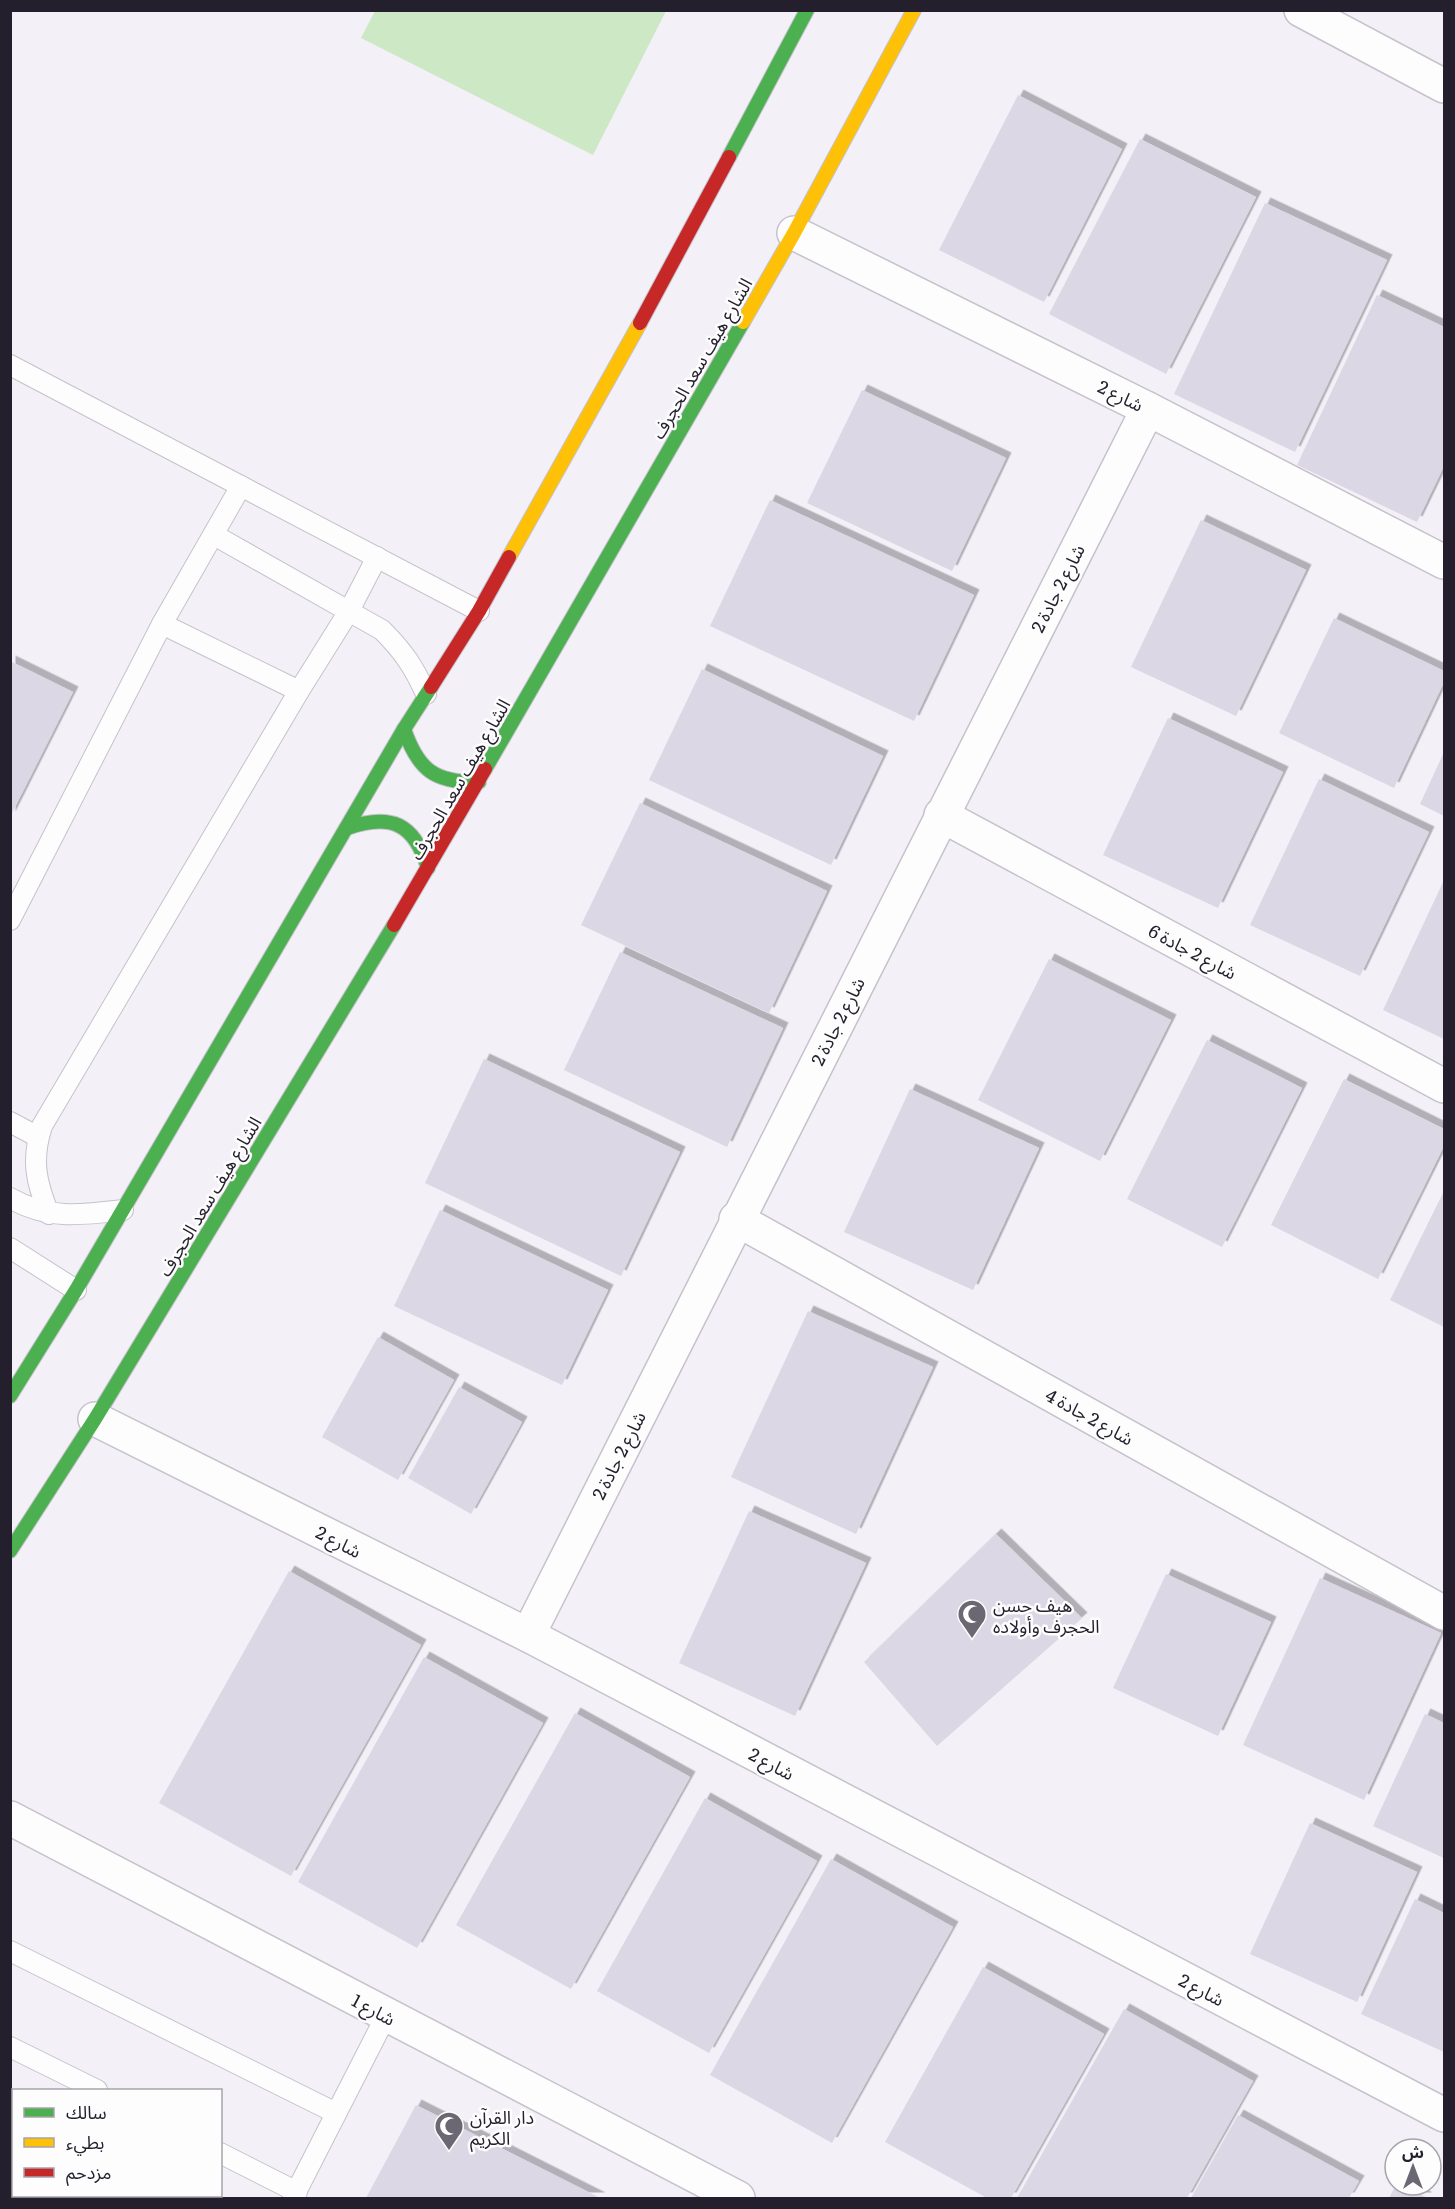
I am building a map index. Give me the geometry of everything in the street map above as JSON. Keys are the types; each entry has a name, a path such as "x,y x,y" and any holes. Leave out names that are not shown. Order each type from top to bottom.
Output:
{"street":[{"path":"10,1396 76,1290 404,729 478,611 626,349 807,10"},
{"name":"الشارع هيف سعد الحجرف","path":"10,1551 95,1419 428,868 794,233 914,10"},
{"path":"1301,10 1444,86"},
{"name":"شارع 2","path":"794,233 1148,409 1444,562"},
{"name":"شارع 2 جادة 2","path":"528,1635 736,1219 1148,409"},
{"path":"404,729 410,749 422,766 438,778 459,783 478,782"},
{"name":"شارع 2 جادة 6","path":"941,815 1444,1086"},
{"path":"347,828 363,821 382,819 399,825 414,835 424,850 428,868"},
{"name":"شارع 2 جادة 4","path":"736,1219 1444,1613"},
{"name":"شارع 2","path":"95,1419 528,1635 1444,2115"},
{"name":"شارع 1","path":"10,1818 738,2199"}],"lane":[{"path":"10,365 478,611"},
{"path":"10,920 162,624 241,486"},
{"path":"214,535 382,630 412,665 426,694"},
{"path":"49,1214 37,1176 35,1156 42,1126 298,691 349,611 377,558"},
{"path":"162,624 298,691"},
{"path":"10,1122 38,1137"},
{"path":"10,1198 34,1210 49,1214 85,1214 123,1210"},
{"path":"10,1248 76,1290"},
{"path":"10,1951 336,2113"},
{"path":"222,2154 295,2195 387,2016"},
{"path":"10,2047 93,2089"}],"green space":[{"path":"375,10 666,11 593,155 361,38"}],"building":[{"path":"1018,95 1122,149 1044,302 939,250"},
{"path":"1140,139 1256,197 1166,374 1049,314"},
{"path":"1265,203 1387,260 1295,452 1174,394"},
{"path":"1377,295 1444,327 1444,466 1417,522 1297,465"},
{"path":"862,390 1006,458 952,571 807,503"},
{"path":"770,500 974,595 914,721 710,626"},
{"path":"1201,520 1306,570 1236,716 1131,667"},
{"path":"1334,618 1444,671 1444,682 1394,788 1279,733"},
{"path":"10,661 73,692 10,817"},
{"path":"702,669 883,756 831,865 649,780"},
{"path":"1168,718 1283,772 1218,908 1103,855"},
{"path":"1444,752 1444,816 1420,804"},
{"path":"1319,779 1429,832 1360,976 1250,925"},
{"path":"640,803 827,891 769,1013 581,925"},
{"path":"1444,880 1444,1039 1383,1010"},
{"path":"620,952 783,1028 727,1147 564,1070"},
{"path":"1049,959 1171,1020 1100,1161 978,1100"},
{"path":"1207,1040 1302,1088 1222,1247 1127,1199"},
{"path":"484,1059 680,1152 621,1276 425,1183"},
{"path":"1344,1079 1444,1129 1444,1146 1378,1279 1271,1225"},
{"path":"910,1089 1039,1148 973,1290 844,1232"},
{"path":"1444,1191 1444,1327 1390,1300"},
{"path":"440,1210 608,1290 562,1385 394,1306"},
{"path":"808,1311 933,1367 856,1534 731,1477"},
{"path":"378,1337 454,1380 398,1480 322,1437"},
{"path":"459,1387 522,1422 471,1514 408,1478"},
{"path":"749,1511 866,1563 795,1716 679,1663"},
{"name":"هيف حسن الحجرف وأولاده","path":"996,1534 1082,1618 937,1746 864,1662"},
{"path":"289,1571 421,1645 291,1876 159,1803"},
{"path":"1166,1574 1271,1622 1218,1736 1113,1688"},
{"path":"1320,1578 1441,1633 1364,1800 1243,1745"},
{"path":"424,1657 543,1723 417,1948 298,1882"},
{"path":"575,1713 690,1777 571,1989 456,1925"},
{"path":"1425,1714 1444,1723 1444,1858 1373,1826"},
{"path":"705,1798 817,1861 709,2053 597,1991"},
{"path":"1310,1823 1417,1872 1357,2002 1250,1954"},
{"path":"831,1859 953,1927 832,2143 710,2075"},
{"path":"1415,1899 1444,1913 1444,2052 1361,2014"},
{"path":"983,1967 1104,2034 1011,2198 987,2198 885,2142"},
{"path":"1124,2009 1253,2081 1187,2198 1017,2198"},
{"name":"دار القرآن الكريم","path":"416,2105 600,2198 366,2198"},
{"path":"1238,2115 1359,2181 1349,2198 1191,2198"},
{"path":"1425,2197 1427,2198 1389,2198"}],"traffic: fast":[{"path":"729,157 807,10"},
{"path":"485,769 743,322"},
{"path":"10,1396 76,1290 404,729 431,687"},
{"path":"404,729 415,755 430,771 451,780 479,782"},
{"path":"347,828 376,822 388,822 399,826 416,841 428,868"},
{"path":"10,1551 95,1419 394,925"}],"traffic: slow":[{"path":"743,322 794,233 914,10"},
{"path":"509,557 640,323"}],"traffic: jam":[{"path":"640,323 729,157"},
{"path":"431,687 479,611 509,557"},
{"path":"394,925 485,769"}],"place":[{"name":"هيف حسن الحجرف وأولاده","path":"972,1640"},
{"name":"دار القرآن الكريم","path":"449,2152"}]}
